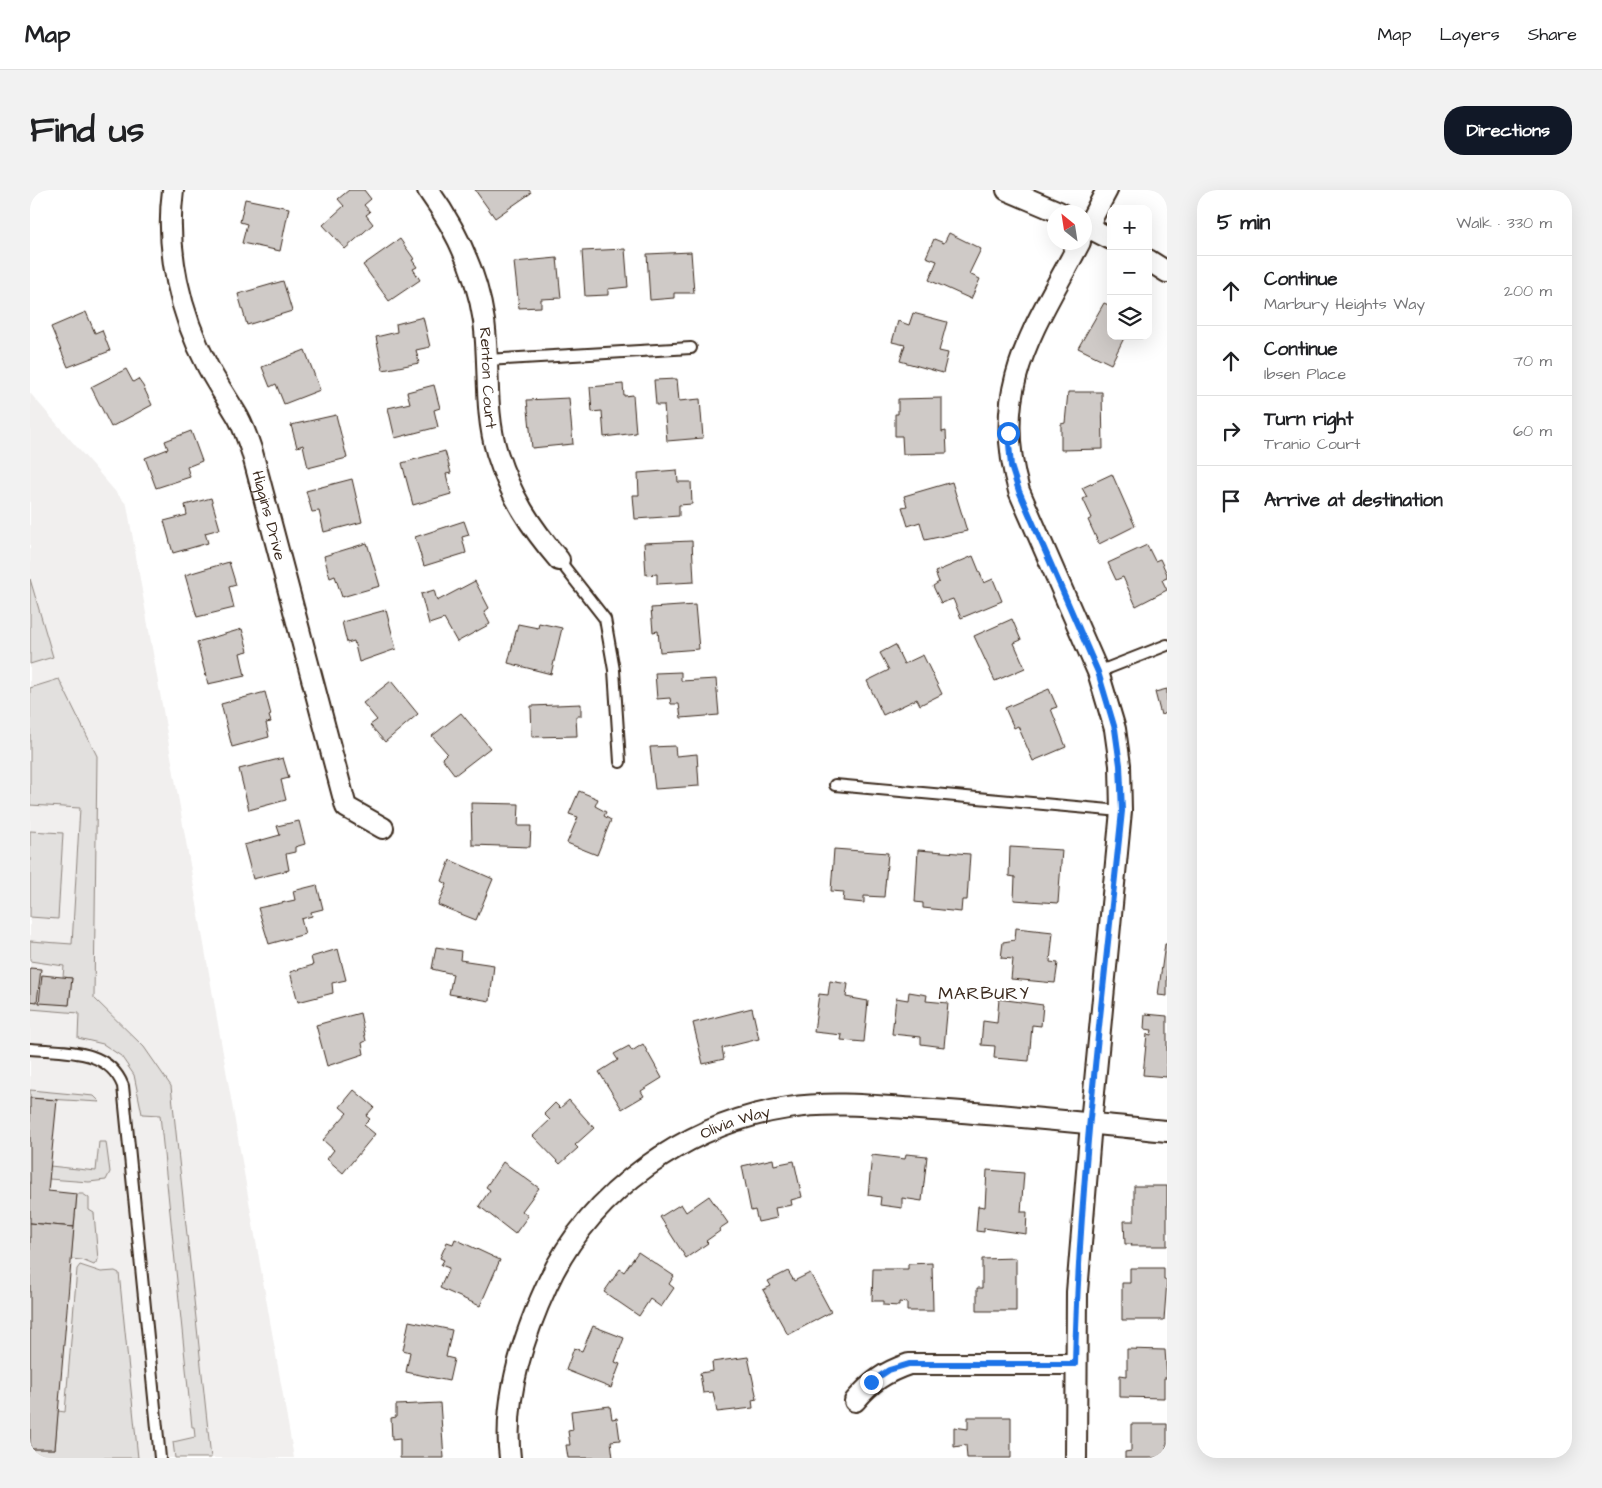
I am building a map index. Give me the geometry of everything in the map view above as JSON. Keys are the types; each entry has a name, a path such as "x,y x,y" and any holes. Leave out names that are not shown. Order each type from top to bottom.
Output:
{"street":[{"name":"Higgins Drive","path":"173,190 172,250 178,291 191,330 208,367 239,419 252,452 346,807 383,828"},
{"name":"Renton Court","path":"428,190 443,210 462,248 476,288 484,322 490,418 497,452 511,490 530,526 559,560"},
{"path":"1007,190 1047,207"},
{"path":"1092,217 1107,190"},
{"path":"1092,234 1107,238"},
{"path":"1075,250 1030,338 1017,368 1009,400 1008,433 1011,466 1019,491 1098,672 1115,729 1120,765 1122,811 1091,1123 1077,1292 1075,1364 1076,1458"},
{"path":"1152,263 1167,272"},
{"name":"Olivia Way","path":"510,1458 512,1404 520,1359 533,1315 552,1273 572,1242 612,1195 638,1173 674,1149 705,1133 745,1118 787,1108 831,1104 966,1112 1167,1131"},
{"path":"855,1401 871,1382 889,1370 909,1364 1075,1364"}],"lane":[{"path":"487,360 691,348"},
{"path":"559,560 605,620 614,670 620,762"},
{"path":"1098,672 1167,645"},
{"path":"835,785 1122,811"},
{"path":"30,1049 96,1057 116,1072 123,1086 160,1458"}],"shaded area":[{"path":"30,393 127,505 294,1458 30,1458"},
{"path":"30,579 53,657 30,664"},
{"path":"59,679 97,756 94,998 144,1047 171,1086 211,1458 175,1458 173,1442 195,1437 194,1427 192,1427 160,1115 142,1114 134,1075 121,1056 103,1044 78,1038 79,1013 30,1009 30,1001 69,1005 72,978 63,977 64,966 30,961 30,941 72,944 80,808 30,805 30,688"},
{"path":"30,831 63,833 58,919 30,917"},
{"path":"30,1090 94,1096 100,1102 30,1098"},
{"path":"99,1142 106,1142 110,1172 106,1180 89,1182 49,1179 50,1166 96,1171"},
{"path":"77,1194 83,1194 89,1198 89,1210 94,1213 98,1260 94,1265 82,1260 71,1259"},
{"path":"80,1265 101,1272 115,1271 119,1273 138,1458 30,1458 30,1449 55,1449 58,1411 65,1412 77,1269"}],"building":[{"path":"349,190 364,190 371,199 364,205 370,212 366,215 373,224 345,249 323,225 344,206 338,199"},
{"path":"475,190 529,190 531,193 495,218"},
{"path":"245,199 289,208 280,251 242,243 247,224 240,222"},
{"path":"949,233 981,249 969,274 980,279 971,299 929,280 937,261 926,257 934,239 944,243"},
{"path":"400,239 414,259 412,260 417,267 413,269 420,280 389,301 363,265"},
{"path":"625,249 628,287 608,289 608,295 585,296 582,251"},
{"path":"691,252 694,293 674,293 674,298 650,300 647,254"},
{"path":"557,258 561,298 541,299 541,307 519,308 514,262"},
{"path":"283,281 292,311 247,325 238,294"},
{"path":"1104,303 1107,304 1107,340 1123,340 1111,364 1078,348"},
{"path":"86,312 95,333 102,330 110,351 68,367 51,327"},
{"path":"913,313 947,322 939,351 948,353 943,373 900,361 905,345 892,342 898,321 909,325"},
{"path":"423,317 430,347 416,350 419,363 383,370 376,337 397,332 396,324"},
{"path":"305,350 320,390 284,404 276,384 270,387 262,367"},
{"path":"126,369 133,382 138,379 152,405 111,427 91,387"},
{"path":"677,379 679,401 700,399 703,438 667,441 664,405 656,405 654,380"},
{"path":"623,384 624,396 633,395 636,433 604,437 602,411 592,412 590,387"},
{"path":"434,385 440,408 434,410 438,427 395,438 388,408 410,403 407,392"},
{"path":"1068,392 1102,392 1103,449 1061,450 1061,424 1065,423"},
{"path":"569,398 573,444 532,448 527,400"},
{"path":"942,398 942,432 946,431 947,453 903,454 902,436 895,436 895,414 898,414 898,399"},
{"path":"336,415 347,458 308,468 303,445 297,447 291,425"},
{"path":"191,431 202,461 187,467 190,477 156,488 145,458 168,449 165,441"},
{"path":"445,451 451,473 446,474 451,494 413,505 402,463"},
{"path":"677,470 678,482 691,482 692,504 679,505 679,516 635,519 633,495 639,495 638,473"},
{"path":"1112,474 1135,526 1099,544 1088,520 1092,518 1083,499 1087,497 1082,488"},
{"path":"352,479 362,522 324,532 319,511 312,512 306,491"},
{"path":"952,482 967,531 925,540 920,522 908,526 902,507 907,506 904,496"},
{"path":"211,498 220,529 205,533 208,543 173,553 164,521 187,515 185,505"},
{"path":"464,521 469,535 462,537 466,553 424,566 415,537"},
{"path":"692,541 694,582 657,584 657,574 646,575 644,543"},
{"path":"367,543 380,586 342,597 335,576 330,578 324,556"},
{"path":"1147,545 1155,561 1160,559 1167,574 1167,578 1162,580 1167,590 1136,606 1123,577 1116,580 1108,563"},
{"path":"973,556 984,583 993,579 1002,601 961,618 953,599 941,603 933,586 939,582 935,572"},
{"path":"229,562 236,585 229,587 234,608 197,617 185,575"},
{"path":"475,581 489,608 484,612 490,624 457,642 444,619 429,624 421,594 434,590 437,601"},
{"path":"695,605 699,649 660,652 658,631 653,632 651,608"},
{"path":"386,610 396,649 359,662 354,641 347,643 342,622"},
{"path":"1012,619 1021,640 1014,643 1025,668 995,681 974,636"},
{"path":"539,623 562,628 551,674 508,663 518,624 538,628"},
{"path":"242,629 248,651 240,653 245,676 208,684 197,642"},
{"path":"895,645 904,664 923,655 942,694 920,705 917,699 883,715 867,681 889,670 880,653"},
{"path":"681,672 681,681 716,679 719,715 681,718 679,704 671,704 670,698 657,699 655,673"},
{"path":"391,681 418,714 385,742 370,725 377,720 363,703"},
{"path":"1049,689 1057,707 1051,709 1066,747 1033,761 1018,726 1014,728 1005,708"},
{"path":"1167,689 1167,713 1161,715 1155,692"},
{"path":"265,692 271,715 269,716 271,722 266,723 269,737 232,747 221,704"},
{"path":"581,704 581,716 576,716 577,736 532,737 531,706"},
{"path":"461,713 490,748 455,775 442,758 447,753 432,736"},
{"path":"675,746 676,756 697,754 699,786 655,789 650,747"},
{"path":"283,758 289,778 281,780 286,800 249,810 239,769"},
{"path":"579,791 598,799 595,806 606,812 604,816 611,820 597,855 567,843 578,817 569,814"},
{"path":"471,803 519,804 518,826 531,826 530,847 472,845"},
{"path":"299,821 305,844 295,847 295,852 286,854 289,870 253,879 244,845 280,835 277,826"},
{"path":"1010,847 1062,850 1058,903 1014,900 1015,877 1009,876"},
{"path":"834,849 888,853 884,897 864,896 864,903 843,901 844,892 831,891"},
{"path":"918,850 970,854 967,900 962,900 961,912 923,908 923,903 915,902"},
{"path":"450,860 493,879 476,920 438,905 447,884 442,881"},
{"path":"317,885 323,909 311,912 312,916 301,919 305,934 269,944 258,908 295,900 293,891"},
{"path":"1016,928 1053,932 1050,962 1058,963 1055,983 1011,979 1013,959 1001,958 1003,942 1015,940"},
{"path":"1165,944 1167,944 1167,996 1158,995"},
{"path":"436,947 461,951 460,960 494,965 490,1001 449,994 453,974 432,969"},
{"path":"338,949 346,980 332,983 333,993 298,1002 290,972 313,965 311,957"},
{"path":"30,968 41,969 37,1002 30,1001"},
{"path":"42,975 72,978 69,1005 39,1003"},
{"path":"830,981 848,984 846,997 868,1001 864,1042 841,1040 842,1035 814,1032 819,994 828,995"},
{"path":"909,992 927,995 926,1001 948,1003 944,1047 921,1044 921,1037 892,1034 896,998 908,1000"},
{"path":"999,999 1043,1005 1041,1026 1032,1025 1029,1061 994,1058 995,1046 981,1045 983,1021 997,1023"},
{"path":"752,1008 759,1039 722,1048 724,1059 703,1064 693,1023"},
{"path":"360,1013 366,1041 362,1043 364,1054 327,1066 316,1025"},
{"path":"1145,1014 1167,1016 1167,1077 1143,1075 1147,1034 1151,1035 1152,1030 1144,1029"},
{"path":"643,1044 662,1078 641,1091 644,1096 622,1109 599,1072 618,1060 614,1054 629,1046 632,1051"},
{"path":"354,1090 374,1107 366,1116 370,1119 364,1125 375,1134 343,1173 327,1159 334,1150 323,1140 347,1113 340,1107"},
{"path":"30,1098 57,1100 48,1191 77,1194 74,1227 30,1223"},
{"path":"569,1100 594,1128 575,1145 578,1148 560,1164 533,1136 550,1120 544,1114 555,1103 560,1108"},
{"path":"906,1154 927,1156 922,1201 902,1198 902,1208 880,1205 881,1197 868,1195 872,1155 905,1159"},
{"path":"773,1159 774,1165 794,1161 802,1197 791,1200 792,1205 775,1208 777,1218 758,1222 755,1210 751,1211 742,1166"},
{"path":"503,1162 539,1188 522,1211 528,1216 515,1234 479,1206 490,1190 486,1187"},
{"path":"987,1170 1024,1173 1021,1212 1027,1212 1026,1234 984,1228 984,1232 976,1231 978,1206 985,1207"},
{"path":"1134,1186 1167,1186 1167,1246 1131,1246 1132,1244 1125,1244 1124,1221 1134,1221"},
{"path":"709,1196 728,1223 706,1241 708,1243 686,1258 660,1217 681,1204 686,1212"},
{"path":"30,1223 74,1227 55,1449 30,1449"},
{"path":"455,1239 500,1260 480,1306 440,1288 449,1268 441,1265 444,1260 440,1258 447,1242 453,1244"},
{"path":"638,1252 674,1276 669,1284 674,1288 661,1307 650,1299 639,1316 604,1292 620,1269 624,1272"},
{"path":"1016,1258 1016,1311 977,1311 977,1288 982,1288 982,1259"},
{"path":"932,1263 933,1311 907,1311 907,1303 899,1302 899,1306 883,1305 883,1301 872,1301 873,1269 908,1269 908,1264"},
{"path":"1130,1268 1164,1268 1164,1280 1167,1280 1164,1320 1122,1320 1122,1283 1130,1283"},
{"path":"788,1271 794,1281 810,1273 831,1312 788,1335 763,1290 771,1286 768,1281"},
{"path":"409,1321 452,1330 446,1357 454,1359 449,1381 406,1372 410,1352 403,1350"},
{"path":"593,1326 624,1338 615,1362 620,1364 611,1388 566,1370 574,1348 582,1351"},
{"path":"1127,1349 1165,1350 1167,1378 1164,1378 1164,1398 1120,1397 1120,1375 1127,1376"},
{"path":"748,1357 757,1399 752,1400 753,1408 717,1412 713,1392 703,1393 700,1373 713,1371 712,1362"},
{"path":"440,1403 444,1458 400,1458 400,1439 392,1440 391,1418 396,1417 396,1405"},
{"path":"610,1406 612,1419 617,1418 620,1440 611,1441 613,1458 568,1458 566,1445 570,1445 568,1431 573,1430 571,1411"},
{"path":"968,1417 1011,1417 1011,1458 967,1458 966,1445 954,1447 954,1427 968,1429"},
{"path":"1131,1424 1167,1424 1167,1458 1125,1458 1125,1452 1131,1451"}],"district":[{"name":"MARBURY","path":"984,993"}],"route":[{"path":"871,1382 889,1370 909,1364 1075,1364 1077,1292 1091,1123 1122,811 1120,765 1115,729 1098,672 1019,491 1011,466 1008,433"}]}
